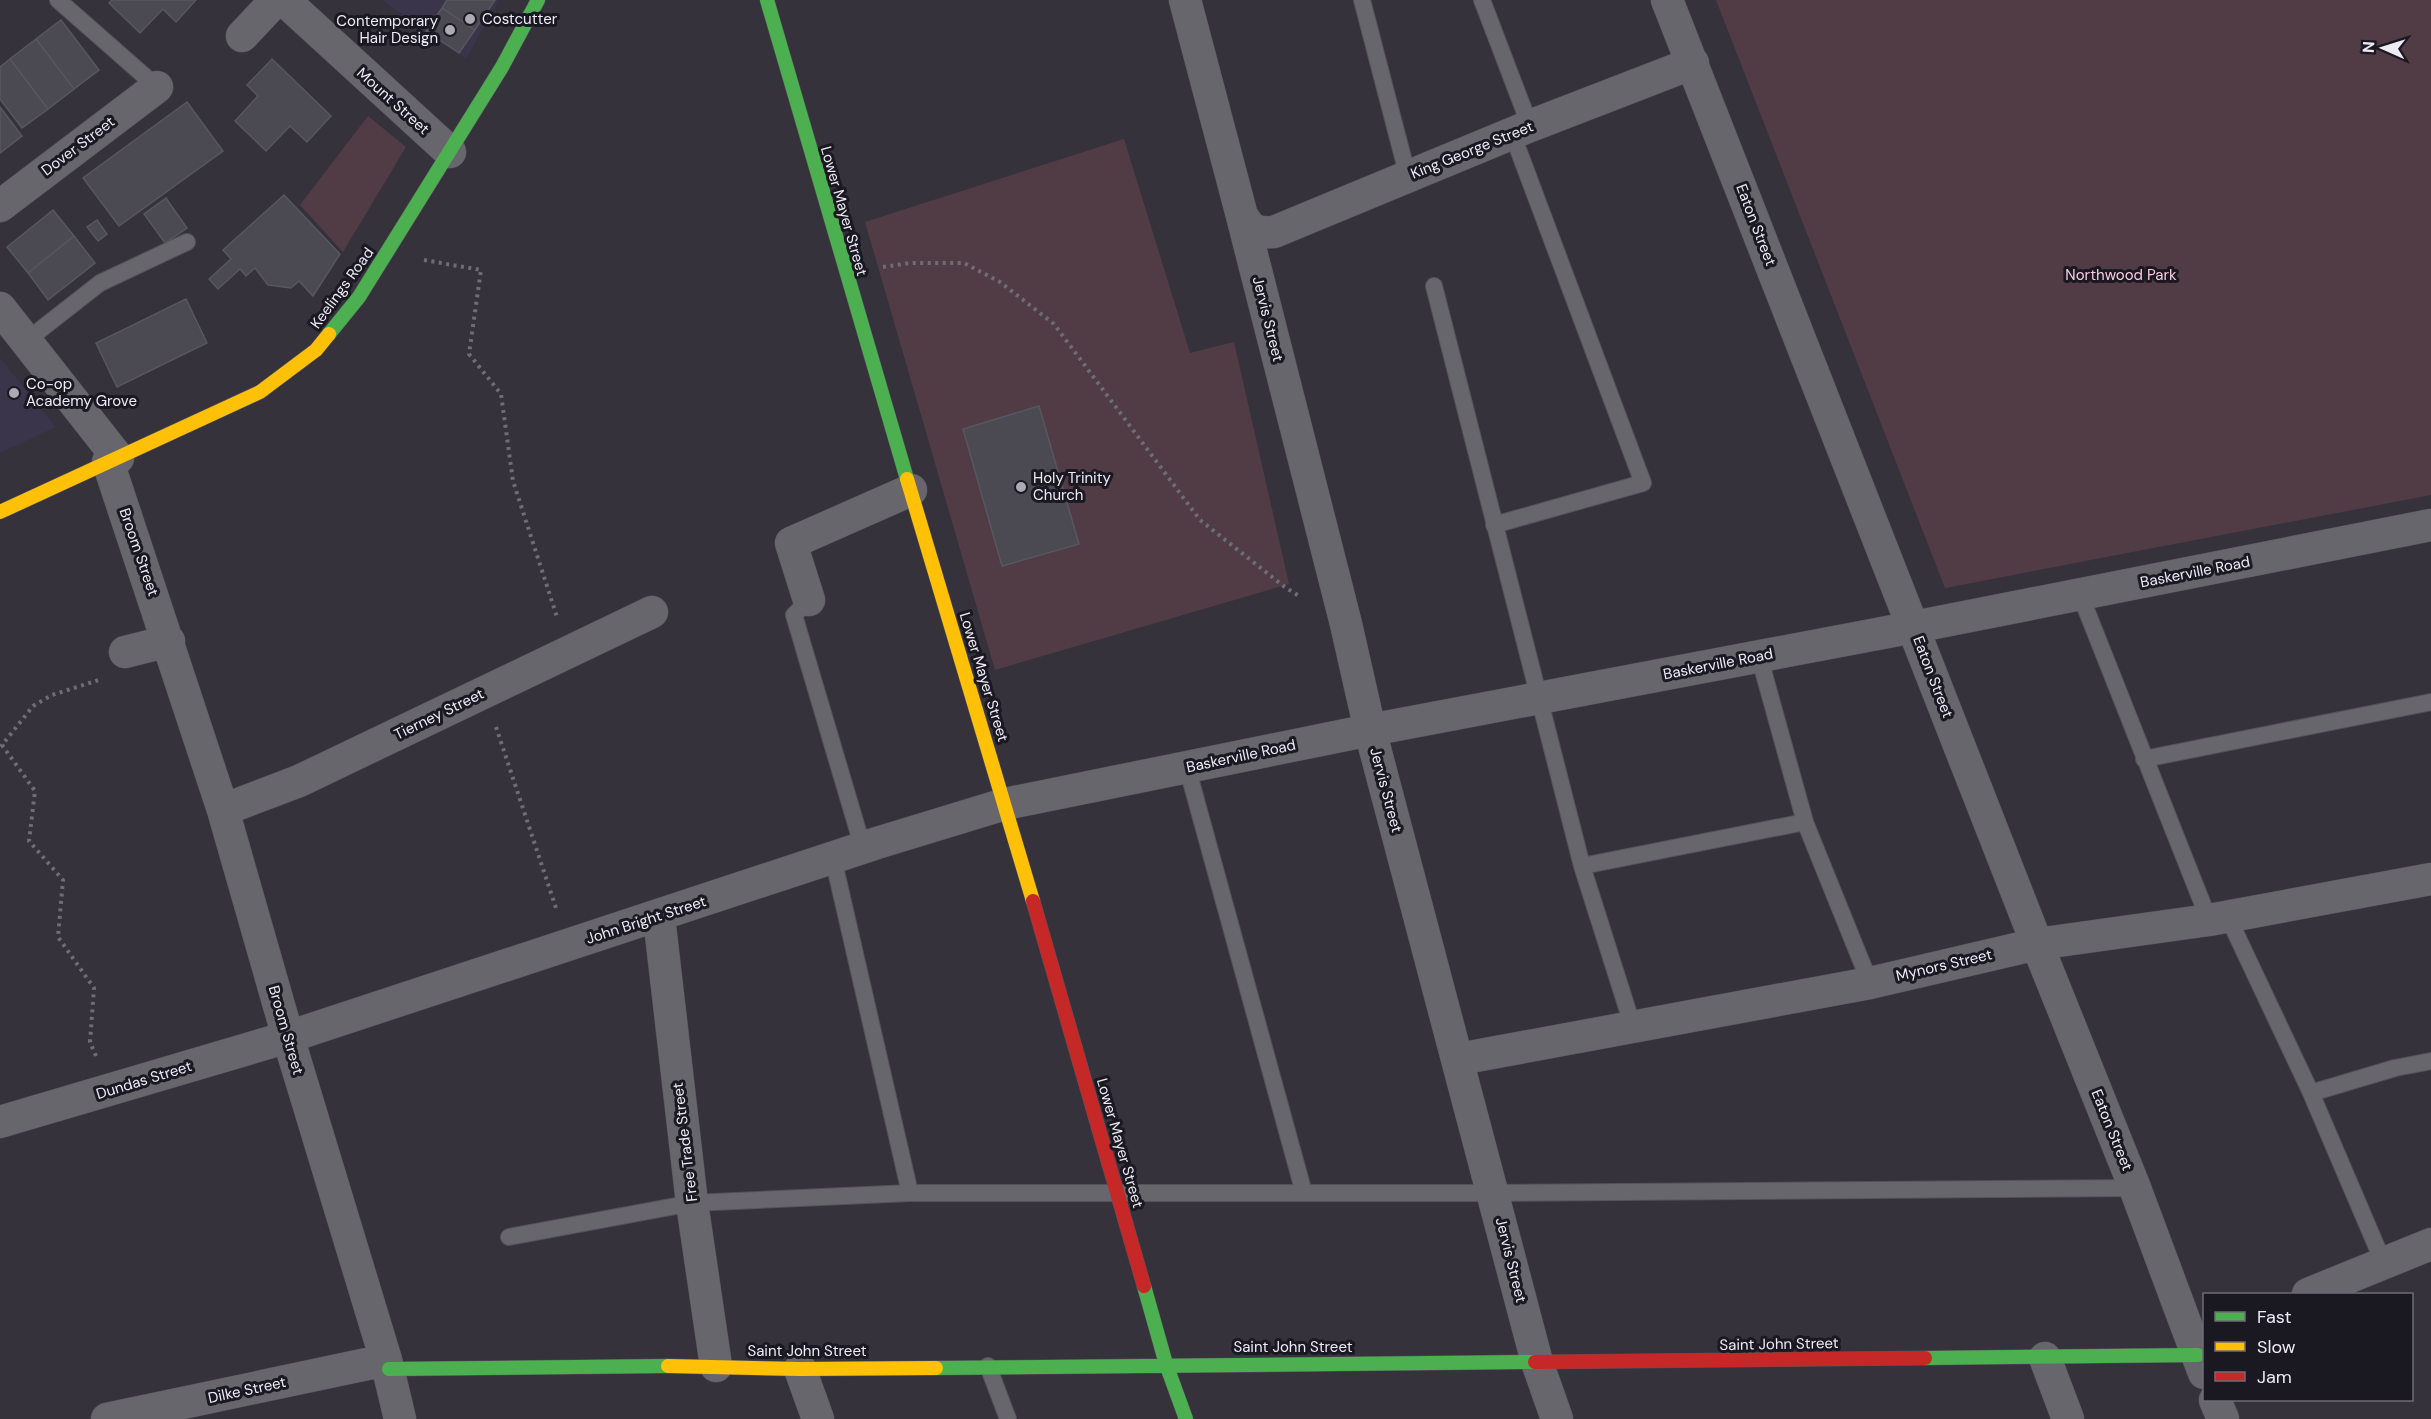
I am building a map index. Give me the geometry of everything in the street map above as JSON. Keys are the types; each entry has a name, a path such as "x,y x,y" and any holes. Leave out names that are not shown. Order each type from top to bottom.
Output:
{"street":[{"path":"242,36 276,0"},
{"name":"Mount Street","path":"284,0 450,152"},
{"name":"Keelings Road","path":"0,512 260,392 316,350 359,297 502,67 538,0"},
{"name":"Lower Mayer Street","path":"767,0 844,272 1005,804 1166,1364 1186,1419"},
{"name":"Jervis Street","path":"1185,0 1247,223 1261,292 1346,624 1370,730 1459,1059 1537,1362 1557,1419"},
{"name":"Eaton Street","path":"1667,0 2037,944 2200,1352"},
{"name":"King George Street","path":"1247,223 1263,232 1274,232 1521,130 1693,63"},
{"name":"Dover Street","path":"0,206 157,87"},
{"name":"Broom Street","path":"0,308 113,460 140,554 224,810 288,1037 387,1365 400,1419"},
{"path":"809,600 791,543 910,490"},
{"name":"Baskerville Road","path":"1005,804 1370,730 1759,657 2431,525"},
{"name":"Tierney Street","path":"224,810 299,781 652,612"},
{"path":"125,652 169,641"},
{"name":"John Bright Street","path":"288,1037 833,858 1005,804"},
{"name":"Mynors Street","path":"1459,1059 1870,982 2037,944 2219,918 2431,879"},
{"name":"Free Trade Street","path":"659,917 692,1203 716,1366"},
{"name":"Dundas Street","path":"0,1122 288,1037"},
{"path":"2311,1293 2431,1244"},
{"name":"Saint John Street","path":"387,1365 716,1366 800,1369 2045,1358 2200,1352"},
{"path":"2045,1358 2068,1419"},
{"name":"Dilke Street","path":"108,1419 387,1365"},
{"path":"800,1369 818,1419"},
{"path":"2215,1401 2223,1419"}],"lane":[{"path":"57,0 157,87"},
{"path":"1362,0 1408,177"},
{"path":"1482,0 1521,130 1643,483 1494,525"},
{"path":"26,341 100,283 187,242"},
{"path":"1434,286 1582,866 1633,1027"},
{"path":"2080,594 2144,759 2219,918 2311,1093 2384,1264"},
{"path":"809,600 794,615 870,846"},
{"path":"1759,657 1805,822 1870,982"},
{"path":"2144,759 2431,702"},
{"path":"1187,767 1304,1193"},
{"path":"1582,866 1805,822"},
{"path":"833,858 910,1192"},
{"path":"2311,1093 2395,1068 2431,1061"},
{"path":"509,1237 692,1203 910,1192 1304,1193 2135,1188"},
{"path":"988,1366 1008,1419"}],"path":[{"path":"396,238 421,259 481,270 469,354 501,394 513,481 568,652"},
{"path":"844,272 910,263 964,263 1000,282 1054,324 1200,520 1286,588 1346,624"},
{"path":"109,1090 90,1042 94,988 58,938 63,880 29,841 34,791 1,745 33,706 52,695 117,675 125,652"},
{"path":"484,692 568,946"}],"shaded area":[{"path":"382,0 499,0 466,59"},
{"name":"Co-op Academy Grove","path":"0,358 56,427 0,453"}],"green space":[{"name":"Northwood Park","path":"1716,0 2431,0 2431,495 1945,588"},
{"path":"368,116 406,147 343,252 300,205"},
{"path":"1124,139 1190,353 1234,342 1289,584 995,670 865,222"}],"building":[{"path":"112,0 196,0 176,22 163,9 140,33 109,3"},
{"name":"Costcutter","path":"447,0 495,0 475,30 442,8"},
{"name":"Contemporary Hair Design","path":"442,8 475,30 459,53 426,31"},
{"path":"61,20 99,70 74,89 36,39"},
{"path":"36,39 74,89 48,109 10,59"},
{"path":"10,59 48,109 22,128 0,99 0,67"},
{"path":"272,59 331,116 307,142 290,126 266,151 235,121 258,96 247,85"},
{"path":"187,102 223,151 119,226 83,178"},
{"path":"0,107 22,136 0,153"},
{"path":"284,195 340,254 313,296 299,281 291,288 268,285 255,268 246,276 240,269 218,289 209,279 231,259 223,250"},
{"path":"166,198 187,228 165,243 144,214"},
{"path":"53,210 74,236 28,273 7,247"},
{"path":"97,220 107,234 98,241 87,227"},
{"path":"74,236 95,263 48,300 28,273"},
{"path":"186,299 207,343 117,387 96,343"},
{"name":"Holy Trinity Church","path":"1039,406 1079,544 1002,566 963,429"}],"traffic: fast":[{"path":"329,334 359,297 502,67 538,0"},
{"path":"767,0 907,479"},
{"path":"1144,1286 1166,1364 1186,1419"},
{"path":"1925,1358 2198,1355"},
{"path":"936,1368 1535,1362"},
{"path":"389,1369 668,1366"}],"traffic: slow":[{"path":"0,512 260,392 316,350 329,334"},
{"path":"907,479 1033,901"},
{"path":"668,1366 800,1369 936,1368"}],"traffic: jam":[{"path":"1033,901 1144,1286"},
{"path":"1535,1362 1925,1358"}],"place":[{"name":"Costcutter","path":"470,19"},
{"name":"Contemporary Hair Design","path":"450,30"},
{"name":"Co-op Academy Grove","path":"14,393"},
{"name":"Holy Trinity Church","path":"1021,487"}]}
